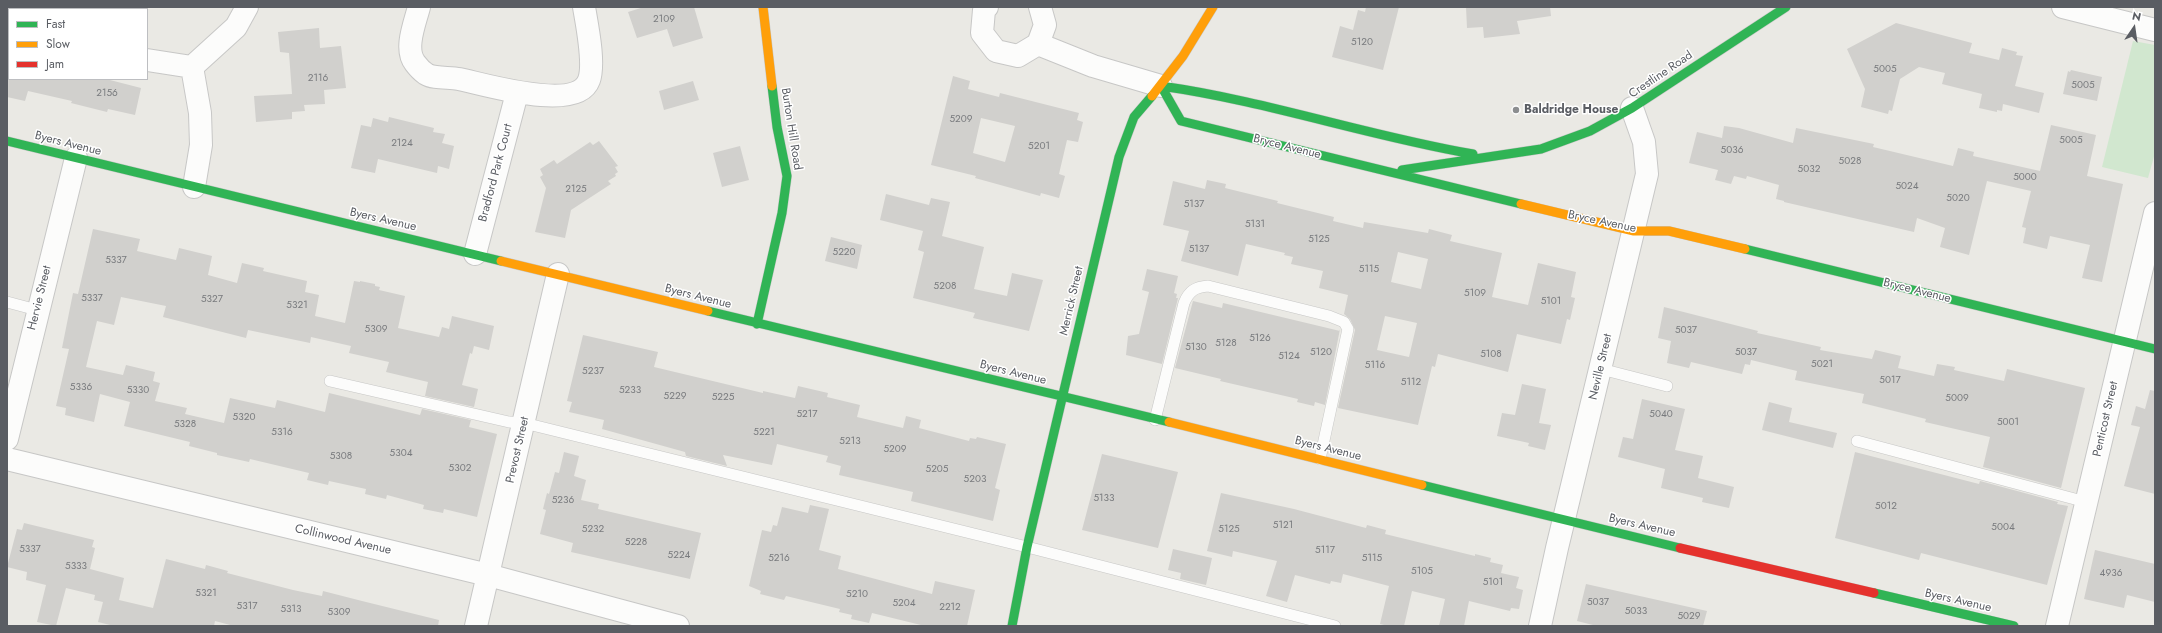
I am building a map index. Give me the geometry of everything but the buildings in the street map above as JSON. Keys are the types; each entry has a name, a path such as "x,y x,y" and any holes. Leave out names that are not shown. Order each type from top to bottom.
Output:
{"street":[{"path":"148,60 192,66 236,27 247,7"},
{"path":"419,7 410,44 414,62 427,75 450,77 517,93 557,96 580,90 589,80 591,47 584,7"},
{"name":"Burton Hill Road","path":"757,324 782,214 787,176 777,127 763,7"},
{"path":"987,7 984,10 982,33 996,51 1018,56 1038,44 1045,25 1040,7"},
{"name":"Merrick Street","path":"1012,626 1028,547 1062,397 1119,157 1134,117 1161,86 1183,56 1213,7"},
{"name":"Crestline Road","path":"1391,172 1541,149 1590,131 1632,108 1786,7"},
{"path":"2063,7 2155,30"},
{"path":"1038,44 1093,66 1161,86 1199,90 1456,152 1494,157"},
{"path":"192,66 200,113 201,145 194,188"},
{"name":"Bryce Avenue","path":"1161,86 1181,121 1634,231 1669,231 2155,349"},
{"name":"Bradford Park Court","path":"475,254 517,93"},
{"name":"Neville Street","path":"1540,626 1647,174 1644,142 1632,108"},
{"name":"Byers Avenue","path":"7,141 194,188 558,274 757,324 1320,459 1565,520 2014,626"},
{"name":"Hervie Street","path":"7,439 37,310 76,158"},
{"name":"Penticost Street","path":"2057,626 2155,213"},
{"name":"Prevost Street","path":"476,626 558,274"},
{"name":"Collinwood Avenue","path":"7,459 488,575 678,626"}],"lane":[{"path":"1155,420 1179,317 1187,294 1197,287 1216,288 1328,316 1344,322 1348,329 1320,459"},
{"path":"7,302 37,310"},
{"path":"1601,369 1667,386"},
{"path":"330,381 524,424 1028,547 1334,626"},
{"path":"1857,441 2086,502"}],"green space":[{"path":"2133,41 2155,45 2155,153 2148,178 2102,167"}],"traffic: fast":[{"path":"1402,170 1541,149 1590,131 1632,108 1786,7"},
{"path":"757,324 782,213 787,176 777,127 772,86"},
{"path":"1161,86 1181,121 1521,204"},
{"path":"1161,86 1240,100 1395,138 1473,154"},
{"path":"1012,626 1027,547 1119,157 1134,117 1152,96"},
{"path":"7,141 501,261"},
{"path":"1745,249 2155,349"},
{"path":"708,311 1169,422"},
{"path":"1422,485 1680,548"},
{"path":"1874,593 2014,626"}],"traffic: slow":[{"path":"763,7 772,86"},
{"path":"1152,96 1183,56 1213,7"},
{"path":"1521,204 1634,231 1669,231 1745,249"},
{"path":"501,261 708,311"},
{"path":"1169,422 1422,485"}],"traffic: jam":[{"path":"1680,548 1874,593"}],"place":[{"name":"Baldridge House","path":"1516,110"}]}
